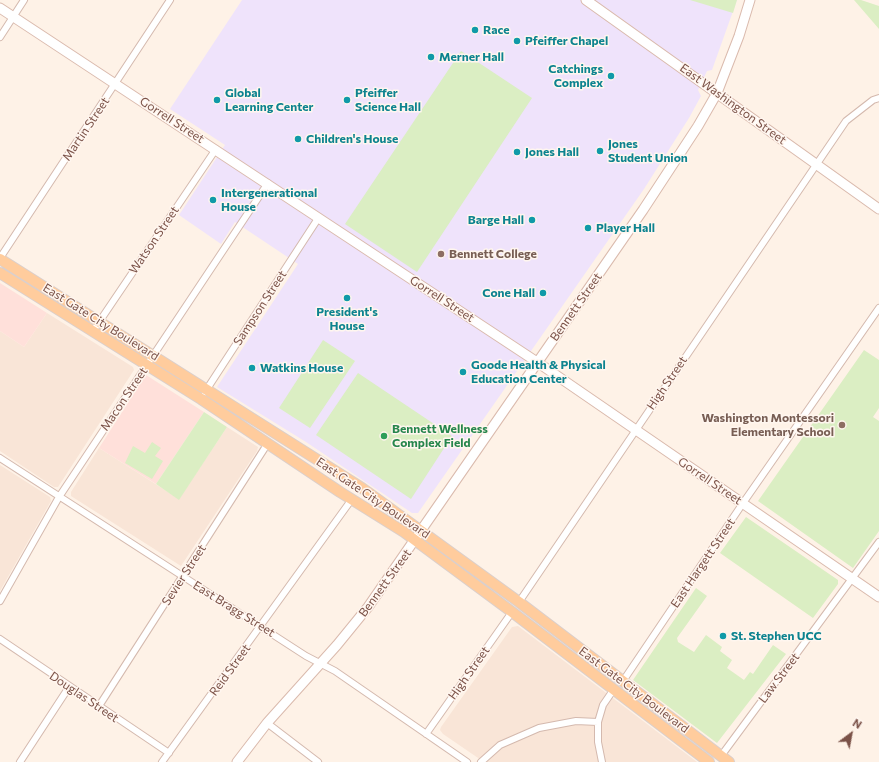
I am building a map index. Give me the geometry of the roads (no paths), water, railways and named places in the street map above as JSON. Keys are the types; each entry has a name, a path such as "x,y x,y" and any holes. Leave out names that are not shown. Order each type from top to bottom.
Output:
{"main road":[{"name":"East Gate City Boulevard","path":"0,259 362,488 422,530 519,602 729,762"},
{"name":"East Gate City Boulevard","path":"0,273 201,399 352,500 416,540 709,762"}],"street":[{"path":"0,37 6,12 24,0"},
{"name":"Martin Street","path":"0,259 170,0"},
{"name":"East Washington Street","path":"586,0 879,209"},
{"name":"Bennett Street","path":"237,762 266,723 368,607 644,210 698,126 717,93 739,36 750,0"},
{"name":"Gorrell Street","path":"6,12 538,362 879,598"},
{"name":"High Street","path":"519,602 846,122 873,100 879,98"},
{"name":"Watson Street","path":"93,331 216,149"},
{"name":"Macon Street","path":"0,601 59,497 268,183"},
{"name":"Sampson Street","path":"201,399 319,218"},
{"name":"East Hargett Street","path":"623,681 743,503 879,308"},
{"name":"Sevier Street","path":"99,706 268,443"},
{"name":"East Bragg Street","path":"0,458 183,577 320,663 467,762"},
{"name":"Reid Street","path":"162,762 352,500"},
{"name":"Law Street","path":"721,756 879,542"},
{"name":"High Street","path":"426,734 512,612"},
{"name":"Douglas Street","path":"0,639 69,687 169,753"},
{"path":"20,762 69,687"},
{"path":"602,762 598,742 598,722 604,704 614,689"},
{"path":"481,762 500,745 539,728 576,721 598,722"},
{"path":"266,723 318,762"}],"place":[{"name":"Race","path":"475,30"},
{"name":"Pfeiffer Chapel","path":"517,41"},
{"name":"Merner Hall","path":"431,57"},
{"name":"Catchings Complex","path":"611,76"},
{"name":"Global Learning Center","path":"217,100"},
{"name":"Pfeiffer Science Hall","path":"347,100"},
{"name":"Children's House","path":"298,139"},
{"name":"Jones Student Union","path":"600,151"},
{"name":"Jones Hall","path":"517,152"},
{"name":"Intergenerational House","path":"213,200"},
{"name":"Barge Hall","path":"532,220"},
{"name":"Player Hall","path":"588,228"},
{"name":"Bennett College","path":"441,254"},
{"name":"Cone Hall","path":"543,293"},
{"name":"President's House","path":"347,298"},
{"name":"Watkins House","path":"252,368"},
{"name":"Goode Health & Physical Education Center","path":"463,372"},
{"name":"Washington Montessori Elementary School","path":"842,425"},
{"name":"Bennett Wellness Complex Field","path":"384,436"},
{"name":"St. Stephen UCC","path":"723,636"}]}
